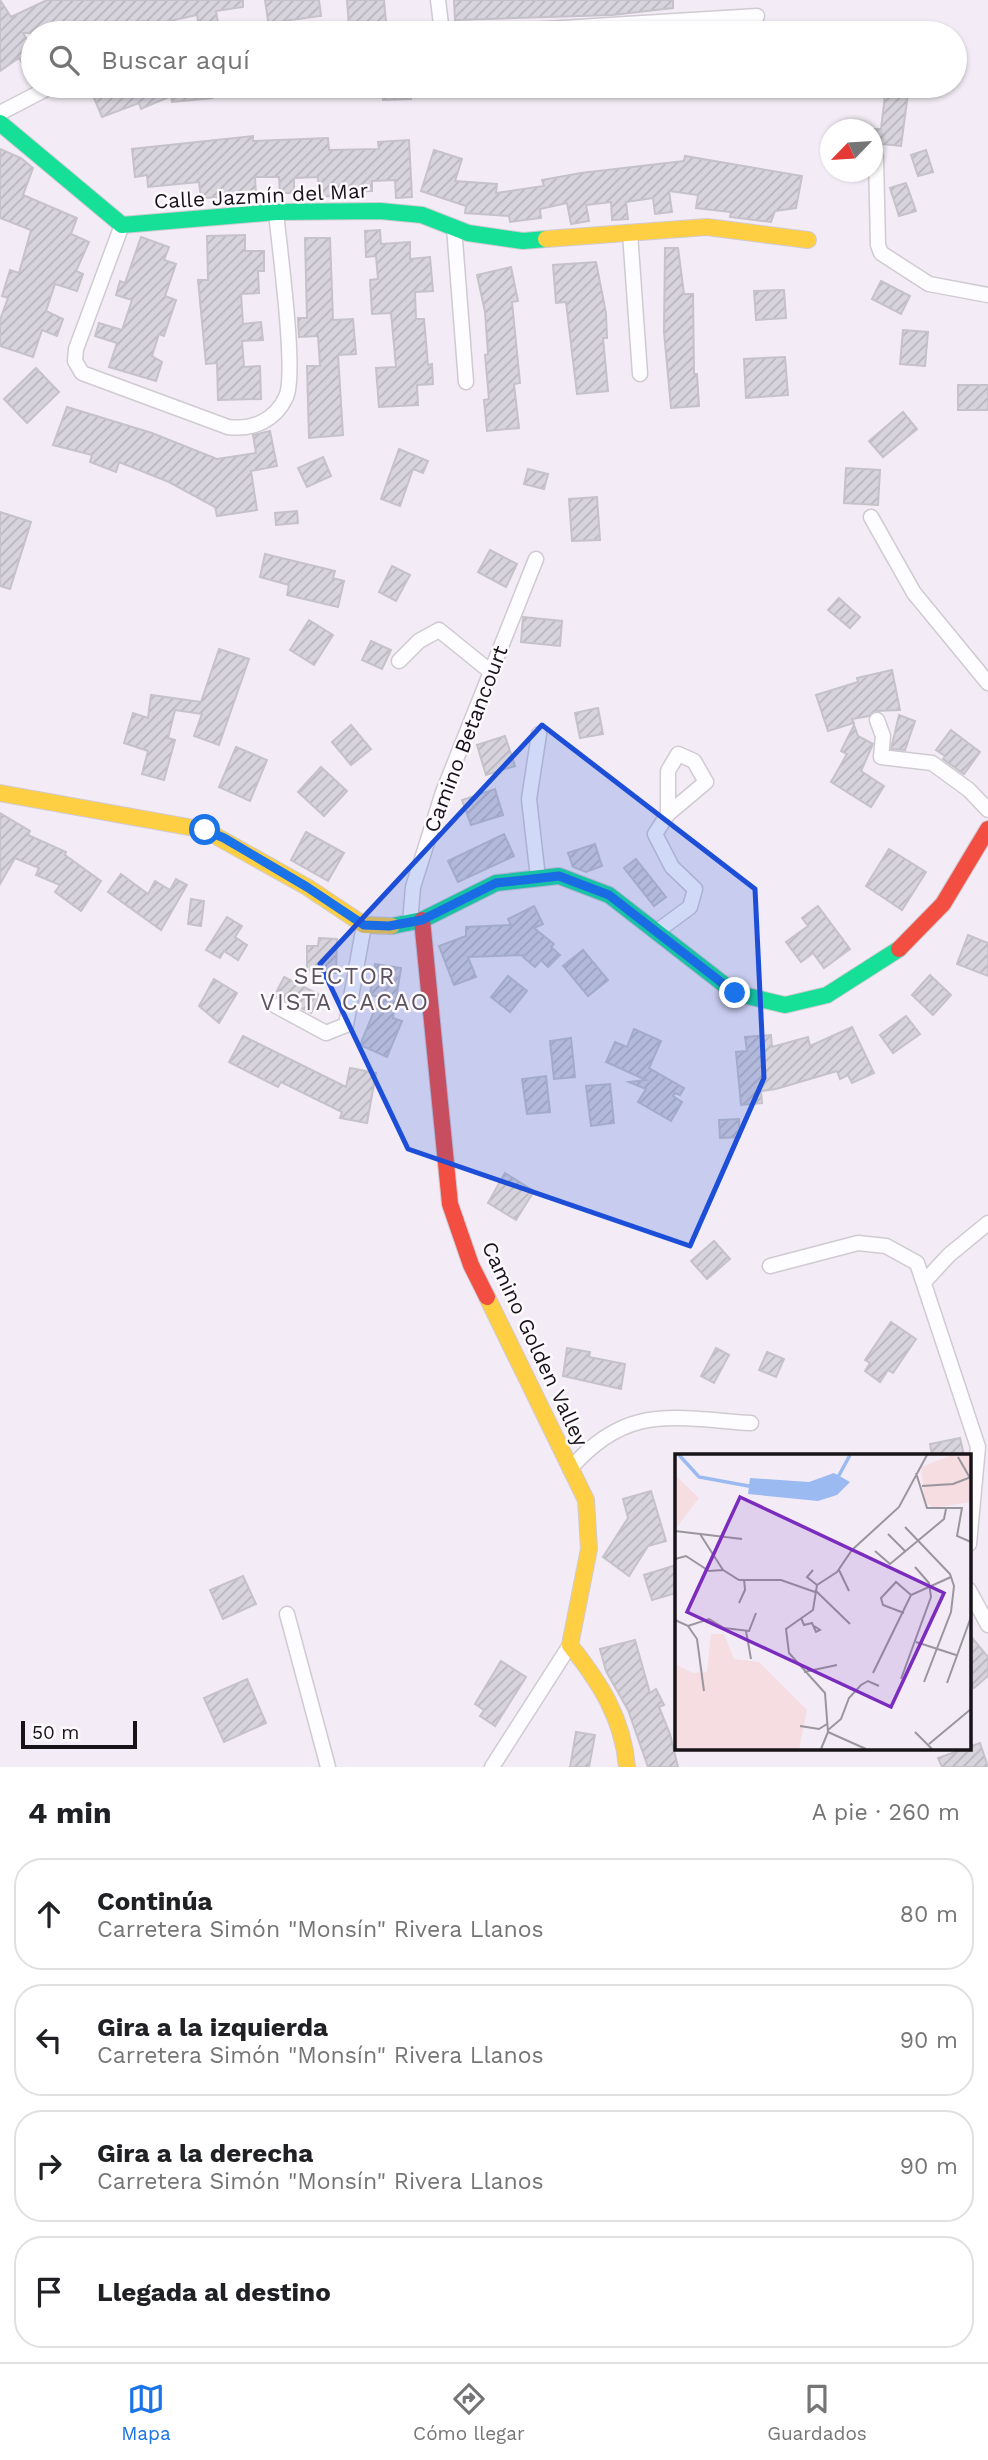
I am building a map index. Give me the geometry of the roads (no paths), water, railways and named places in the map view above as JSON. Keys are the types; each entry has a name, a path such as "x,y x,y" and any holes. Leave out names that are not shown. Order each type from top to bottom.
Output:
{"street":[{"path":"438,0 441,21"},
{"path":"676,21 757,16"},
{"path":"0,113 25,98"},
{"path":"0,122 122,225 76,349 75,362 82,373 228,427 244,429 262,422 275,413 287,395 289,351 276,212"},
{"path":"877,182 878,245 881,253 929,284 988,295"},
{"name":"Calle Jazmín del Mar","path":"122,225 276,212 380,211 422,215 468,233 523,241 707,227 808,240"},
{"path":"454,228 466,382"},
{"path":"630,233 640,374"},
{"path":"871,517 914,593 988,683"},
{"name":"Camino Betancourt","path":"416,921 413,887 443,792 536,559"},
{"path":"399,661 419,641 439,630 491,672"},
{"path":"877,720 883,736 881,757 932,762 969,790 988,810"},
{"path":"538,878 529,799 539,734"},
{"path":"0,793 205,830 224,838 295,880 364,925 389,926 416,921 496,883 559,876 609,895 735,993 785,1005 827,995 897,951 943,904 988,829"},
{"path":"656,932 690,907 695,889 672,867 655,834 668,814"},
{"name":"Camino Golden Valley","path":"416,921 450,1204 471,1265 586,1500 589,1549 569,1644"},
{"path":"276,1006 326,1032 346,1025 364,925"},
{"path":"925,1281 948,1255 988,1223"},
{"path":"769,1266 858,1243 886,1246 917,1263 978,1447 970,1533"},
{"path":"570,1469 592,1444 613,1430 642,1420 680,1418 751,1423"},
{"path":"970,1592 983,1621 988,1625"},
{"path":"287,1614 328,1767"},
{"path":"492,1767 569,1644 610,1698 626,1744 627,1767"}],"district":[{"name":"SECTOR VISTA CACAO","path":"345,989"}]}
